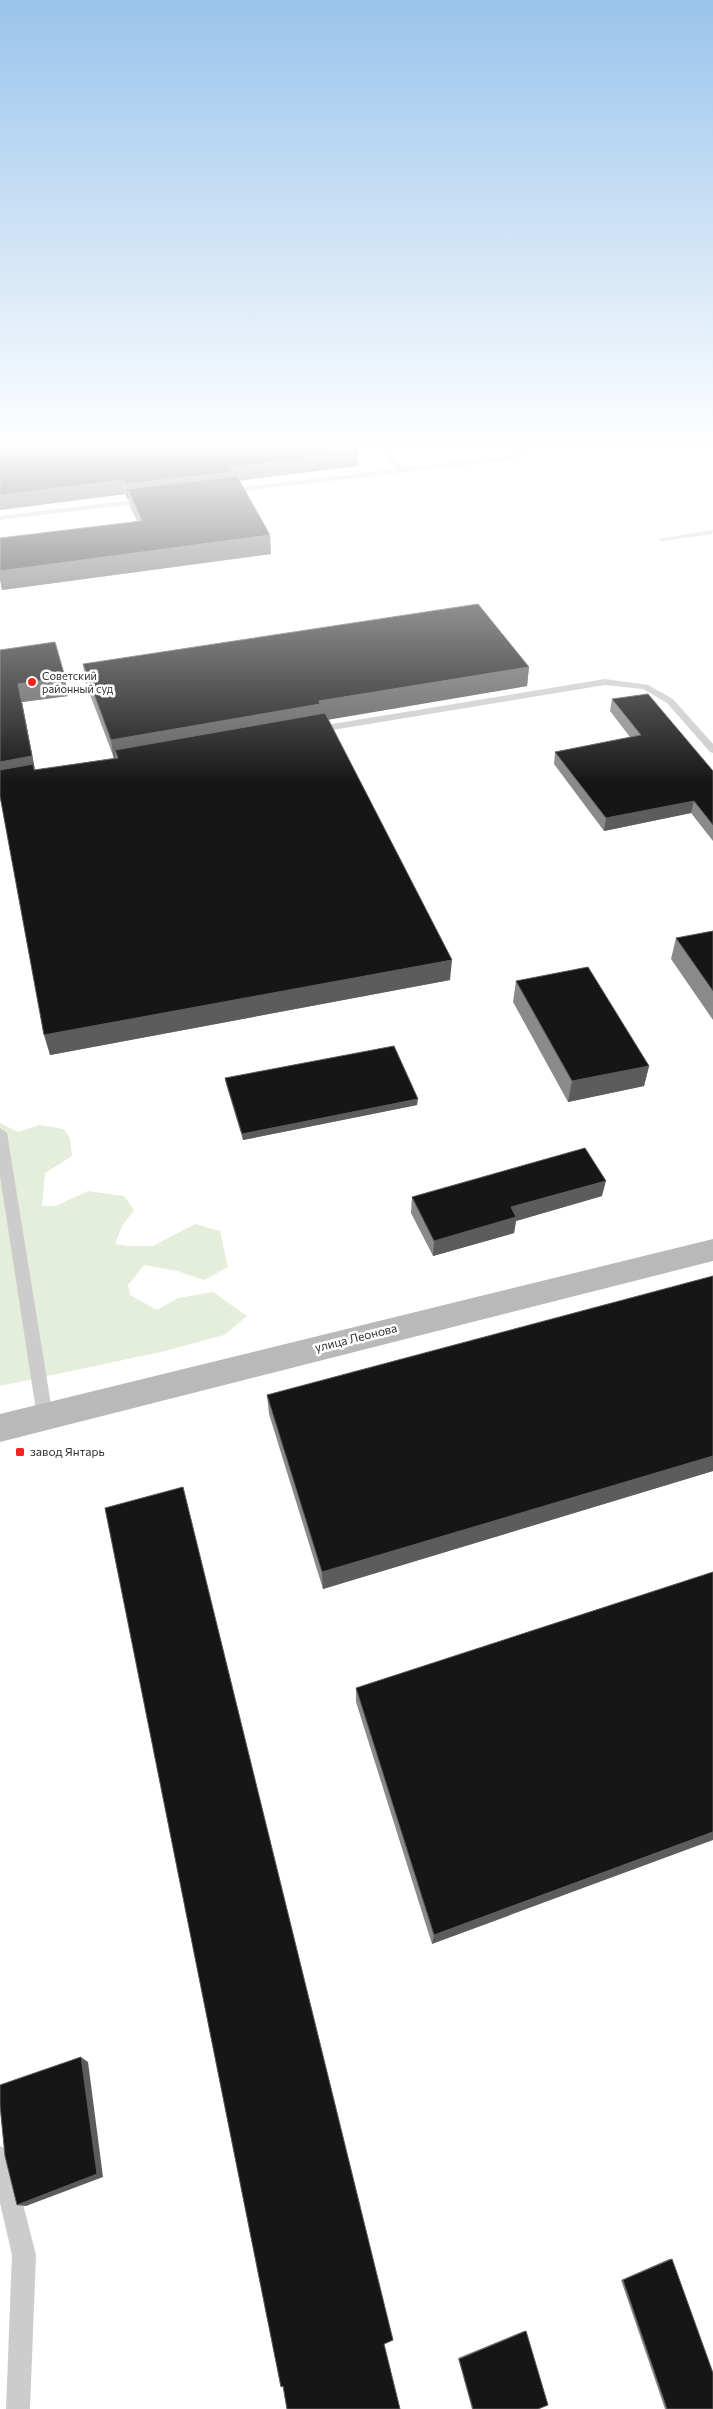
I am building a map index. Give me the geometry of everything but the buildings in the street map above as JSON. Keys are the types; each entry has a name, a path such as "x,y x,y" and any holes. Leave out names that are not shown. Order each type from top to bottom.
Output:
{"street":[{"name":"улица Леонова","path":"0,1428 713,1250"}],"lane":[{"path":"300,732 605,682 645,688 670,701 713,750"},
{"path":"0,1133 45,1417"},
{"path":"0,2157 24,2255 18,2409"}],"green space":[{"path":"0,1123 18,1132 39,1125 64,1129 70,1139 72,1156 45,1173 42,1206 56,1206 88,1191 124,1196 134,1210 122,1226 115,1244 153,1246 195,1224 220,1231 228,1267 204,1280 177,1271 144,1265 128,1285 130,1295 157,1310 178,1298 213,1292 247,1316 224,1335 161,1352 0,1386"}],"place":[{"name":"Советский районный суд","path":"32,682"},
{"name":"завод Янтарь","path":"20,1452"}]}
